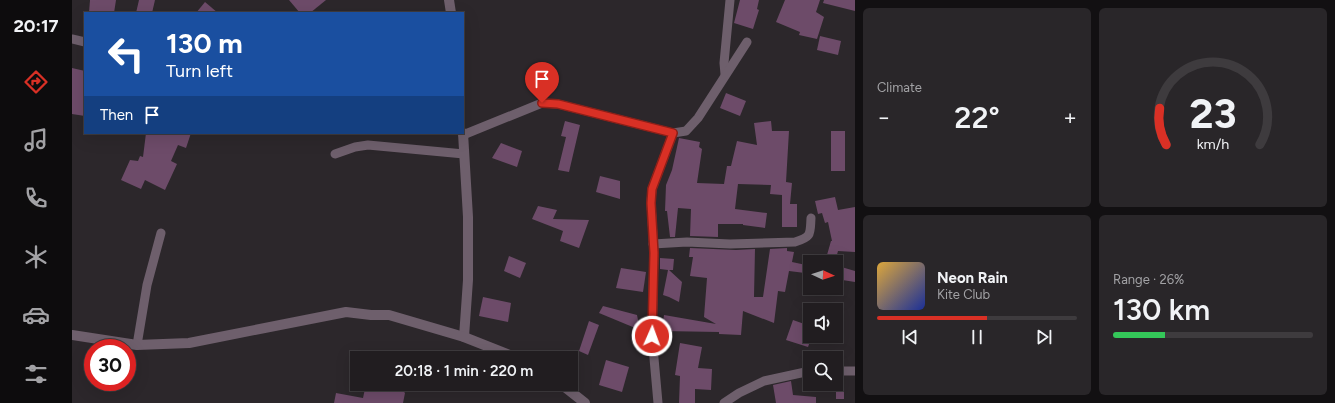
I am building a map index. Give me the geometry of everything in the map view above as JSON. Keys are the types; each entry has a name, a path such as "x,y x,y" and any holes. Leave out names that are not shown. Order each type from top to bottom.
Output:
{"street":[{"path":"449,0 451,12"},
{"path":"725,74 724,63 730,0"},
{"path":"72,39 84,42"},
{"path":"464,134 542,103 558,104 673,133 686,130 698,118 747,42"},
{"path":"658,403 652,336 653,244 651,203 652,189 673,133"},
{"path":"463,134 468,217 468,280 464,337"},
{"path":"335,154 354,147 368,145 464,154"},
{"path":"653,244 687,242 730,244 795,242 805,239 810,232 811,218"},
{"path":"137,344 146,285 161,233"},
{"path":"72,335 137,344 190,343 346,312 371,315 389,315 464,337 499,351"},
{"path":"843,371 855,371"},
{"path":"724,403 739,393 764,381 803,373"},
{"path":"570,391 585,403"}],"building":[{"path":"90,0 116,0 114,12 89,12"},
{"path":"139,0 155,0 152,12 136,12"},
{"path":"289,0 326,0 311,12 299,12"},
{"path":"740,0 759,0 757,9 759,10 753,29 734,23"},
{"path":"785,0 820,0 816,12 824,17 817,39 799,35 800,32 776,22"},
{"path":"824,0 855,0 855,11 823,3"},
{"path":"205,2 217,12 197,12"},
{"path":"820,36 841,41 838,55 817,50"},
{"path":"72,68 84,71 84,116 72,114"},
{"path":"726,93 746,101 740,116 720,108"},
{"path":"565,121 580,125 569,172 558,170 566,137 561,136"},
{"path":"771,121 772,131 789,131 786,182 792,183 790,204 797,204 797,227 782,227 782,195 770,194 771,185 738,184 735,209 767,213 765,228 743,224 718,224 718,237 690,236 691,209 678,208 675,237 670,237 667,211 665,211 666,185 672,170 679,138 700,142 699,147 702,149 697,183 724,184 727,166 731,166 737,141 757,145 754,123"},
{"path":"831,131 845,131 845,171 831,171"},
{"path":"146,134 191,134 186,148 178,145 171,161 177,164 165,190 145,180 141,189 121,180 130,160 138,161 140,156 143,157"},
{"path":"501,143 522,151 517,167 492,158"},
{"path":"600,176 620,181 620,199 596,192"},
{"path":"835,197 838,210 855,207 855,252 838,251 837,255 827,255 832,241 828,222 825,223 822,213 818,214 815,201"},
{"path":"538,206 557,210 553,219 589,220 579,248 560,241 563,231 532,219"},
{"path":"690,248 736,250 755,249 754,297 763,297 770,249 787,248 787,251 794,252 792,262 803,264 803,273 789,271 785,292 778,291 774,323 743,311 741,335 719,334 719,332 662,331 664,315 716,324 704,317 707,278 690,276 693,257 689,257"},
{"path":"509,256 526,263 520,278 504,271"},
{"path":"660,258 674,259 673,270 669,270 682,282 679,302 663,295 668,270 660,269"},
{"path":"843,267 855,271 855,282 843,280"},
{"path":"621,268 646,272 643,292 616,288"},
{"path":"483,297 511,303 508,322 479,316"},
{"path":"603,306 637,315 640,330 599,313"},
{"path":"793,320 803,324 803,343 809,343 808,347 786,340"},
{"path":"589,321 599,325 588,355 579,351"},
{"path":"680,343 702,347 698,368 712,369 711,390 695,389 695,403 679,403 680,376 675,375"},
{"path":"606,360 629,367 622,392 599,385"},
{"path":"791,381 793,395 816,397 816,403 776,403 773,385"},
{"path":"844,384 844,399 836,399 836,391 843,391"},
{"path":"364,391 403,391 405,393 403,403 334,403 336,393 363,398"}],"route":[{"path":"542,103 558,104 673,133 652,189 651,203 654,253 652,336"}]}
